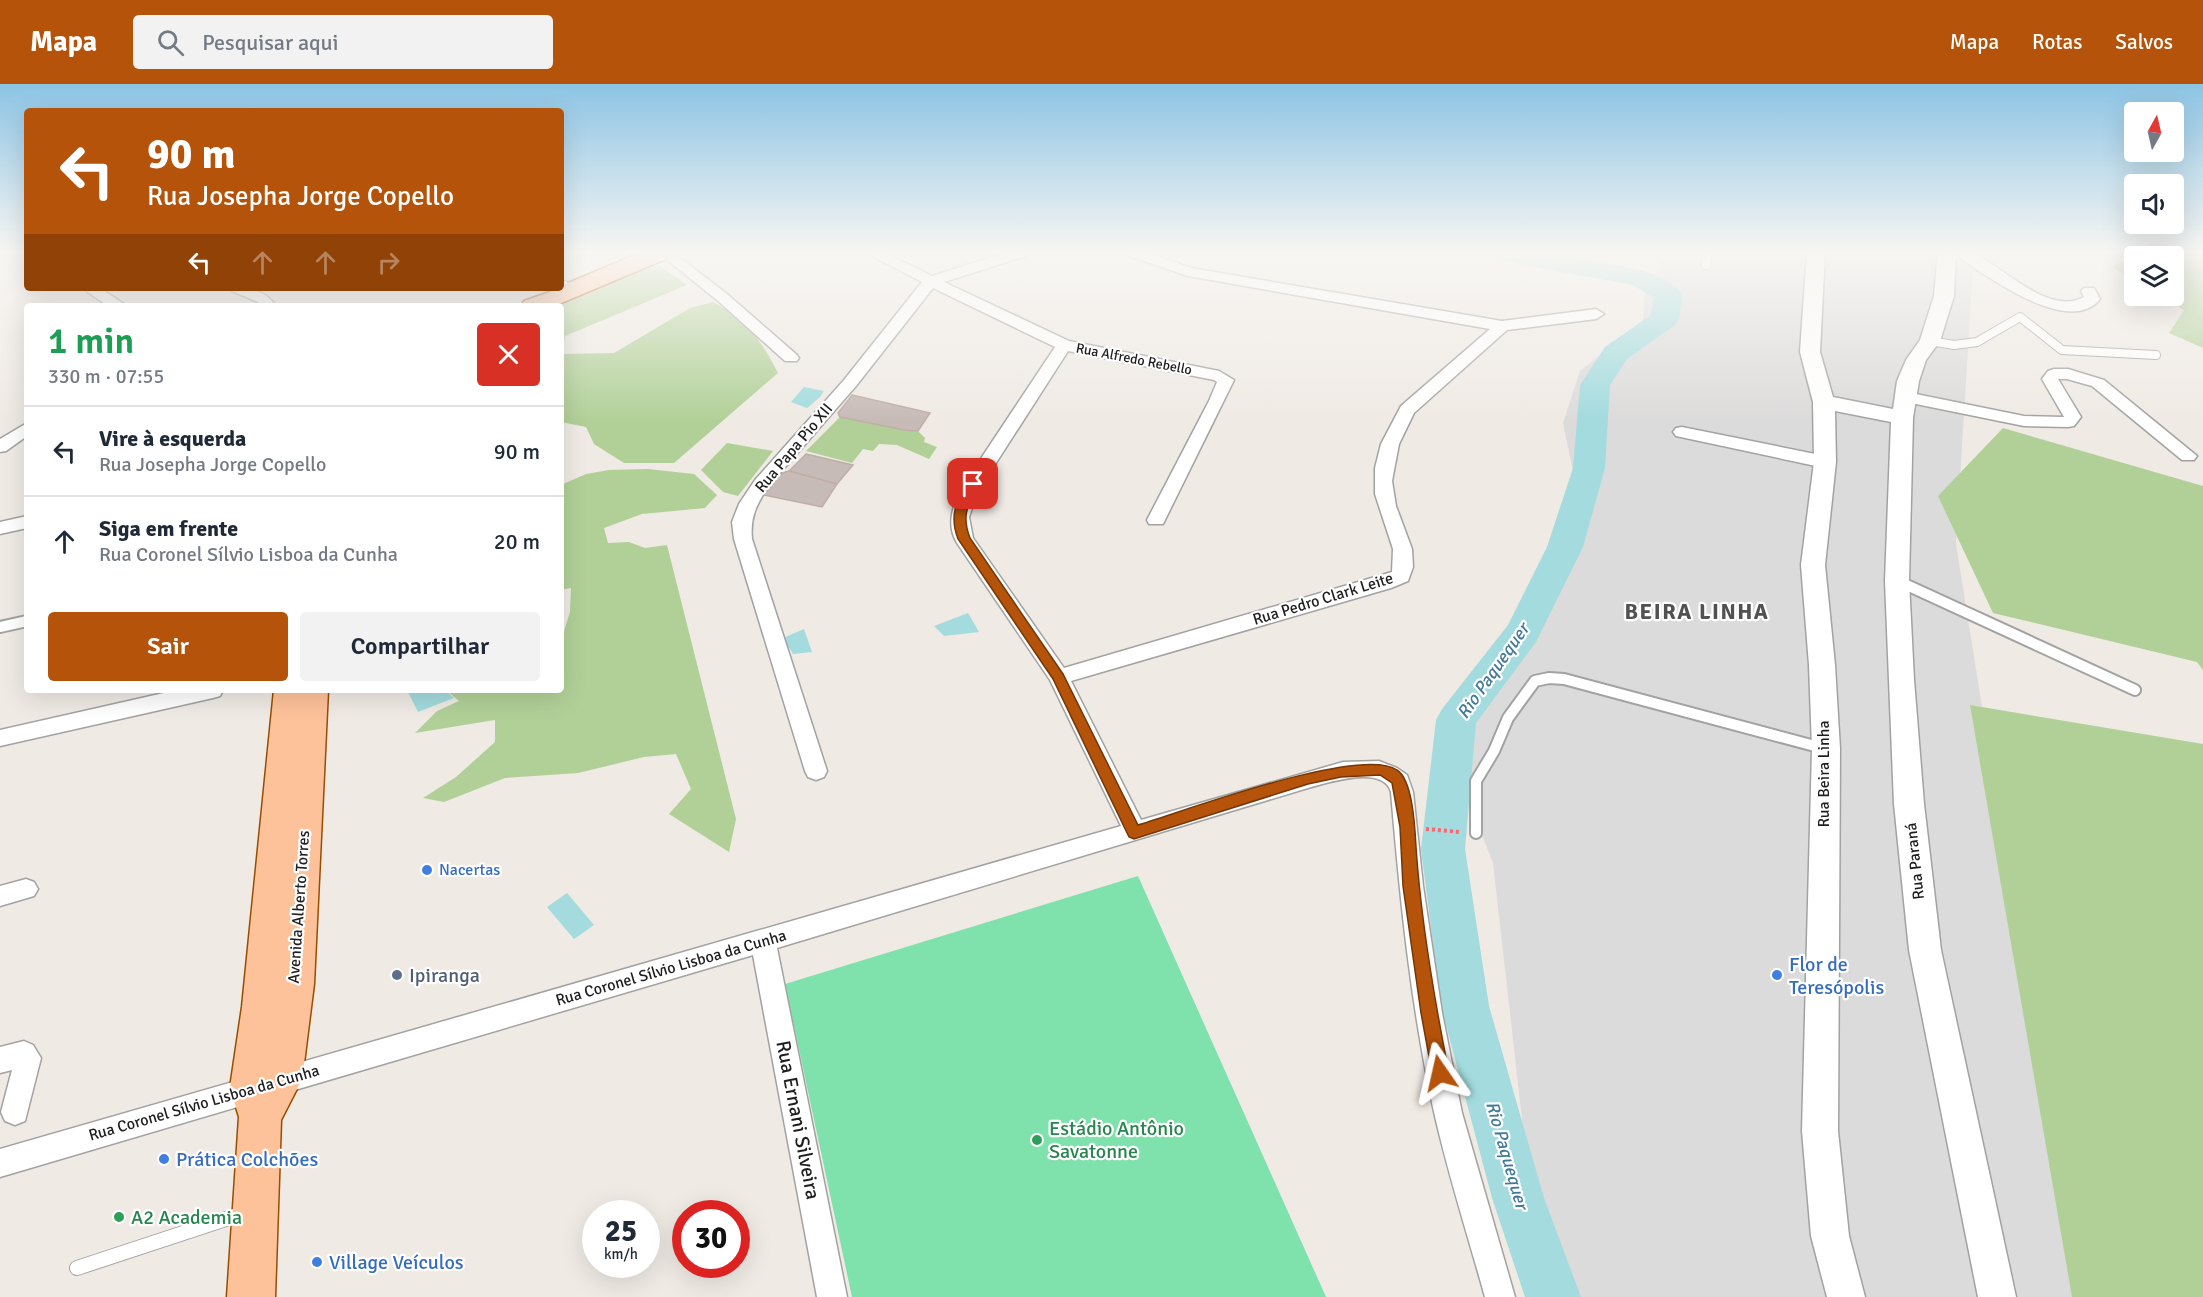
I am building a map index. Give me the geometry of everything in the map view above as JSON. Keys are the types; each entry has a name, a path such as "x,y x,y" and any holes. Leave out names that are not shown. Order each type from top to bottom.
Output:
{"main road":[{"name":"Avenida Alberto Torres","path":"251,1297 264,1095 262,1007 290,693"},
{"name":"Avenida Alberto Torres","path":"264,1095 294,984 312,693"}],"street":[{"path":"734,308 791,358"},
{"name":"Rua Papa Pio XII","path":"816,771 743,539 741,522 748,504 761,484 850,383 910,308"},
{"name":"Rua Alfredo Rebello","path":"986,308 1064,345 1219,376 1226,380 1156,520"},
{"path":"1395,308 1502,326 1596,314"},
{"name":"Rua Beira Linha","path":"1813,308 1810,352 1824,402 1826,462 1813,565 1822,665 1826,749 1820,1131 1830,1236 1846,1297"},
{"name":"Rua Paraná","path":"1940,308 1930,341 1916,360 1908,381 1904,407 1898,581 1901,680 1909,804 1925,950 1997,1297"},
{"name":"Rua Pedro Clark Leite","path":"1059,677 1384,583 1401,576 1405,565 1402,543 1387,506 1382,470 1398,423 1407,410 1502,326"},
{"path":"1064,345 973,484 961,507 958,525 964,539 1059,677 1134,832"},
{"path":"1824,402 1904,407 2024,421 2068,422 2073,417 2050,379 2054,374 2068,374 2098,383 2188,456"},
{"path":"0,447 24,430"},
{"path":"1682,432 1826,462"},
{"path":"0,528 24,523"},
{"path":"0,738 143,697 183,693"},
{"name":"Rua Coronel Sílvio Lisboa da Cunha","path":"0,1163 264,1095 1308,778 1341,771 1381,769 1392,774 1399,781 1407,827 1411,886 1429,1013 1448,1113 1500,1297"},
{"path":"0,896 26,889"},
{"name":"Rua Ernani Silveira","path":"764,942 832,1297"},
{"path":"0,1060 24,1054 28,1058 15,1113"}],"lane":[{"path":"1930,341 1961,346 1988,338 2020,317 2062,350 2156,356"},
{"path":"1898,581 2135,690"},
{"path":"0,627 24,622"},
{"path":"1472,833 1476,781 1494,751 1508,718 1535,681 1549,678 1564,679 1826,749"},
{"path":"77,1268 256,1210"}],"path":[{"path":"1418,828 1472,833"}],"shaded area":[{"name":"BEIRA LINHA","path":"1644,308 1971,308 1956,544 1992,769 2120,1297 1568,1297 1523,1128 1493,863 1445,740 1556,586 1581,509 1563,423 1580,371 1643,321"}],"green space":[{"path":"564,308 633,308 565,336 564,342"},
{"path":"690,308 723,308 734,315 759,341 778,373 674,463 624,463 594,444 586,427 564,423 564,354 614,353"},
{"path":"2180,308 2203,308 2203,348 2169,333 2184,310"},
{"path":"840,417 918,431 925,438 924,442 937,447 929,459 897,445 879,444 873,451 863,449 852,463 806,451"},
{"path":"2003,428 2203,486 2203,670 2197,662 1993,613 1938,496"},
{"path":"727,443 773,451 738,496 723,492 701,470"},
{"path":"648,469 694,474 717,495 705,508 642,514 604,528 608,543 629,542 645,548 667,545 736,819 729,852 669,814 691,789 676,754 644,757 578,773 505,778 444,802 423,798 456,777 495,742 495,720 415,733 437,711 459,701 450,693 564,693 564,631 570,612 571,588 564,589 564,484 586,474 609,470"},
{"path":"1970,705 2203,744 2203,1297 2072,1297"},
{"name":"Estádio Antônio Savatonne","path":"1138,876 1326,1297 852,1297 785,984"}],"water":[{"path":"804,387 824,391 807,408 791,402"},
{"path":"968,613 979,632 944,636 934,626"},
{"path":"804,629 812,652 793,654 783,638"},
{"path":"408,693 448,693 454,698 418,712"},
{"path":"567,893 594,925 574,939 547,907"}],"building":[{"path":"852,395 930,413 918,431 840,417 838,413"},
{"path":"806,454 853,465 837,484 789,471"},
{"path":"789,471 837,484 822,507 764,495 782,473"}],"waterway":[{"name":"Rio Paquequer","path":"1553,1297 1518,1198 1465,1006 1443,849 1456,720 1523,632 1565,547 1589,468 1595,385 1616,353 1665,319 1667,308"}],"place":[{"name":"Nacertas","path":"427,870"},
{"name":"Ipiranga","path":"397,975"},
{"name":"Flor de Teresópolis","path":"1777,975"},
{"name":"Estádio Antônio Savatonne","path":"1037,1140"},
{"name":"Prática Colchões","path":"164,1159"},
{"name":"A2 Academia","path":"119,1217"},
{"name":"Village Veículos","path":"317,1262"}],"district":[{"name":"BEIRA LINHA","path":"1697,611"}],"route":[{"path":"973,484 961,507 958,525 964,539 1059,677 1134,832 1308,778 1341,771 1363,768 1381,769 1392,774 1399,781 1407,827 1411,886 1440,1073"}]}
